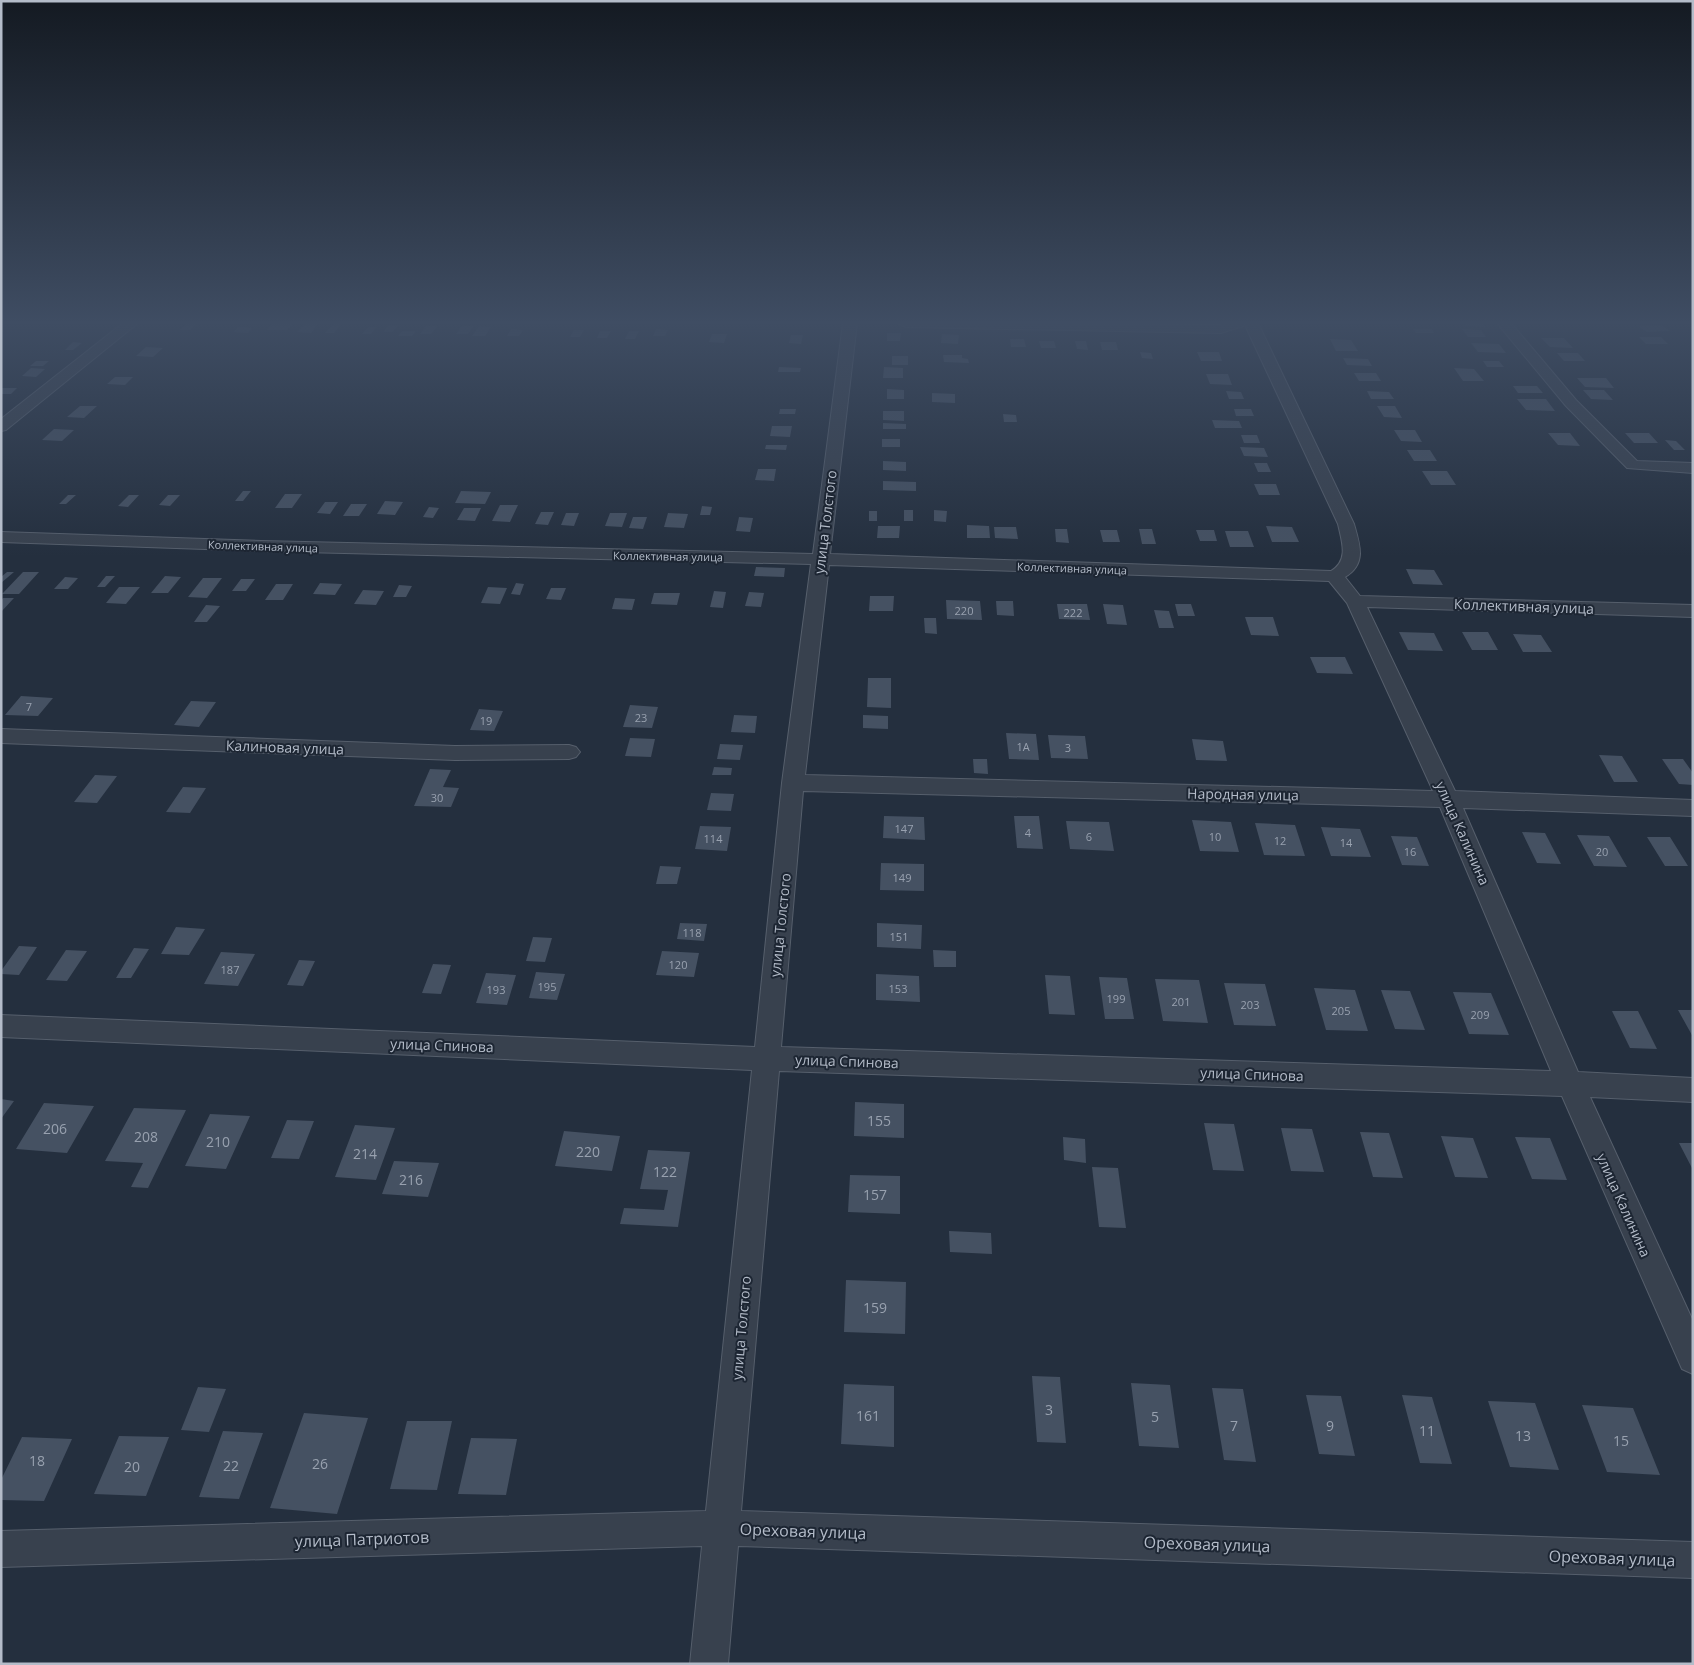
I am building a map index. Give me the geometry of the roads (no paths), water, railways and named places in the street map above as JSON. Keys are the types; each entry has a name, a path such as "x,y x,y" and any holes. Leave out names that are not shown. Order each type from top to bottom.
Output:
{"street":[{"path":"1,427 34,401"},
{"name":"улица Толстого","path":"710,1664 794,783 840,401"},
{"path":"1288,401 1346,524 1353,551 1346,569 1334,576"},
{"path":"1569,401 1633,465 1693,468"},
{"name":"Коллективная улица","path":"1,537 1334,576"},
{"name":"улица Калинина","path":"1334,576 1356,601 1448,799 1570,1084 1693,1358"},
{"name":"Коллективная улица","path":"1356,601 1693,611"},
{"name":"Калиновая улица","path":"1,736 455,753 569,752"},
{"name":"Народная улица","path":"794,783 1448,799 1693,808"},
{"name":"улица Спинова","path":"1,1026 767,1059 1570,1084 1693,1090"},
{"name":"улица Патриотов","path":"1,1549 722,1528"},
{"name":"Ореховая улица","path":"722,1528 1693,1560"}]}
